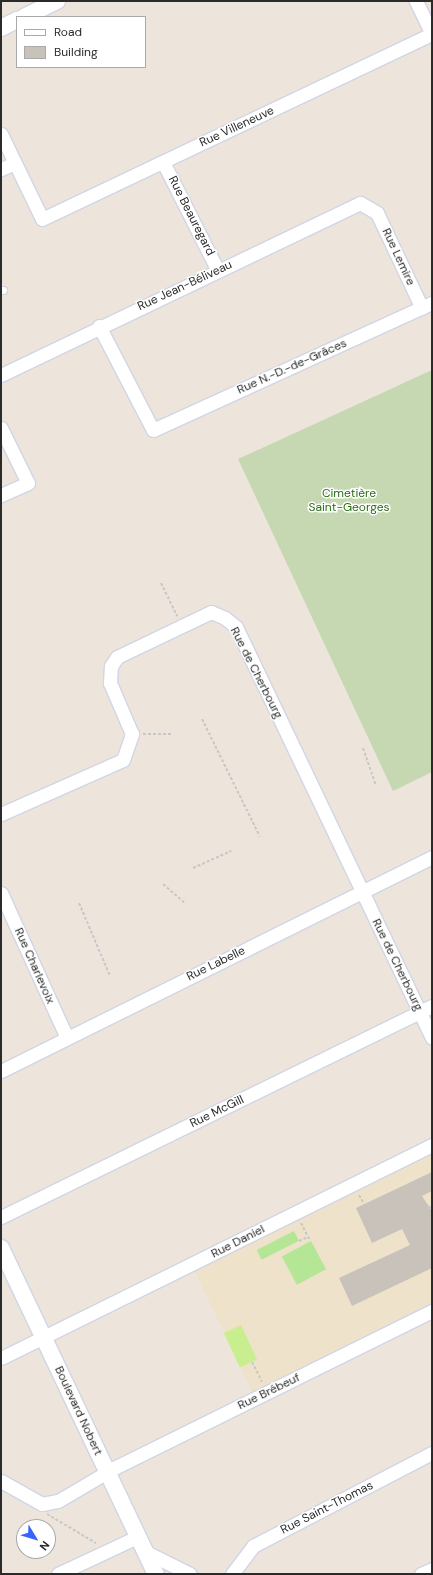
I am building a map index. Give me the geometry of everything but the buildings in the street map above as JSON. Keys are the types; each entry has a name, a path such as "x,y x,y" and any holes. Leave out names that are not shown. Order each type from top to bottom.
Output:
{"street":[{"path":"26,16 57,1"},
{"path":"416,1 432,34"},
{"path":"1,28 16,20"},
{"name":"Rue Villeneuve","path":"15,162 42,219 432,34"},
{"path":"1,134 15,162 1,169"},
{"name":"Rue Beauregard","path":"163,162 218,271"},
{"name":"Rue Jean-Béliveau","path":"1,375 99,326 360,203 371,207"},
{"name":"Rue Lemire","path":"371,207 427,306"},
{"name":"Rue N.-D.-de-Grâces","path":"99,326 153,430 427,306"},
{"path":"1,428 28,483 1,495"},
{"name":"Rue de Cherbourg","path":"132,734 110,683 111,666 124,652 211,612 236,627 432,1038"},
{"path":"1,814 122,760 132,734"},
{"name":"Rue Labelle","path":"1,1072 432,857"},
{"name":"Rue Charlevoix","path":"1,893 67,1038"},
{"name":"Rue McGill","path":"1,1217 432,1006"},
{"name":"Rue Daniel","path":"1,1358 432,1145"},
{"name":"Boulevard Nobert","path":"1,1248 106,1472 156,1574"},
{"name":"Rue Brébeuf","path":"42,1504 58,1501 106,1472 432,1311"},
{"name":"Rue Saint-Thomas","path":"232,1574 253,1546 432,1453"},
{"path":"1,1481 42,1504"},
{"path":"58,1574 109,1550 141,1544 190,1574"},
{"path":"421,1574 432,1569"}],"path":[{"path":"161,583 181,625"},
{"path":"202,719 260,837"},
{"path":"132,734 171,734"},
{"path":"363,748 376,785"},
{"path":"193,868 231,851"},
{"path":"163,884 186,904"},
{"path":"79,902 110,976"},
{"path":"428,1208 432,1206"},
{"path":"296,1213 310,1241"},
{"path":"299,1241 308,1237"},
{"path":"252,1362 267,1393"},
{"path":"42,1504 49,1517 109,1550"}],"shaded area":[{"path":"432,1145 432,1311 256,1399 192,1266"}],"green space":[{"name":"Cimetière Saint-Georges","path":"432,370 432,772 393,791 238,459"},
{"path":"294,1231 299,1241 262,1260 257,1250"},
{"path":"311,1241 326,1269 297,1285 282,1256"},
{"path":"241,1325 257,1359 240,1367 224,1333"}]}
